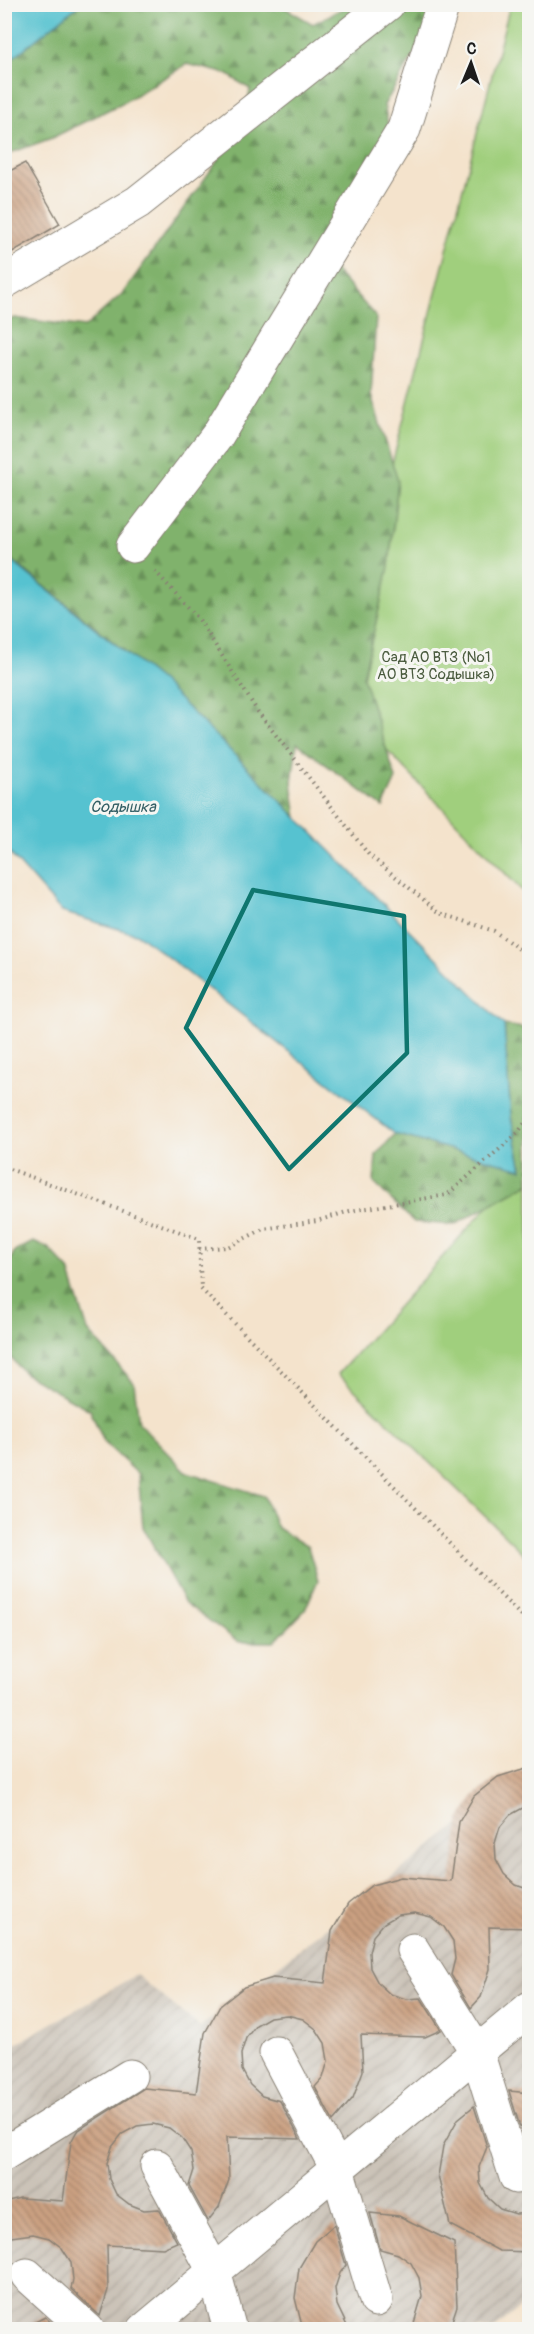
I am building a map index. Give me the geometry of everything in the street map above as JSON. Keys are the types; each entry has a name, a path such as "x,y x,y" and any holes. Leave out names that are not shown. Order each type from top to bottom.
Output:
{"lane":[{"path":"4,282 138,202 388,4"},
{"path":"133,546 217,436 404,129 443,4"},
{"path":"413,1950 477,2052 516,2177"},
{"path":"144,2330 530,2008"},
{"path":"276,2053 337,2169 376,2300"},
{"path":"4,2154 130,2076"},
{"path":"157,2166 214,2271 230,2330"},
{"path":"27,2275 88,2330"}],"path":[{"path":"133,546 198,618 258,712 369,855 440,914 494,931 530,957"},
{"path":"199,1249 228,1247 263,1229 317,1221 350,1211 447,1195 518,1133 530,1115"},
{"path":"4,1167 199,1239 201,1289 530,1625"}],"highlighted area":[{"path":"253,890 404,916 407,1053 289,1169 186,1028"}],"shaded area":[{"path":"529,1770 529,2300 494,2329 5,2329 4,2051 136,1975 200,2027"}],"green space":[{"path":"439,4 421,43 384,105 393,148 331,266 376,317 371,395 398,481 389,567 363,677 396,779 383,807 297,743 292,782 297,818 161,681 5,554 4,322 15,318 85,327 123,293 246,121 250,89 227,74 187,64 124,102 52,138 5,155 5,64 79,5 280,5 313,24 349,5"},
{"name":"Сад АО ВТЗ (№1 АО ВТЗ Содышка)","path":"510,5 529,5 529,898 333,694"},
{"path":"504,1025 529,1029 529,1183 454,1225 414,1222 374,1183 376,1155 395,1134 522,1169 511,1117"},
{"path":"529,1160 529,1559 338,1374"},
{"path":"33,1242 48,1248 69,1270 88,1331 134,1383 139,1423 187,1472 264,1496 277,1528 308,1547 318,1580 305,1610 274,1642 239,1642 185,1603 143,1527 138,1474 104,1442 90,1410 25,1374 5,1351 5,1274 14,1252"}],"water":[{"path":"5,4 79,4 79,5 5,64"},
{"name":"Содышка","path":"4,555 161,681 504,1025 511,1117 522,1169 395,1134 139,935 62,912 5,848"}],"building":[{"path":"25,163 60,224 4,257 4,174"},
{"path":"530,1767 530,1804 510,1815 500,1827 495,1843 496,1859 504,1874 516,1885 530,1890 530,1928 489,1927 490,1969 481,1997 471,2008 451,1975 455,1959 453,1941 444,1927 431,1917 415,1913 398,1915 384,1923 373,1936 369,1952 370,1968 378,1983 390,1994 406,1999 421,1998 441,2030 425,2037 361,2035 363,2071 353,2098 333,2121 315,2087 323,2078 328,2061 325,2043 316,2029 303,2019 287,2015 270,2017 256,2025 246,2038 241,2054 242,2070 250,2085 262,2096 280,2101 300,2139 227,2137 229,2180 219,2207 208,2221 189,2186 194,2170 191,2152 182,2138 169,2128 153,2124 137,2126 122,2134 112,2147 107,2163 109,2179 116,2194 129,2204 144,2210 159,2209 177,2242 163,2248 107,2245 108,2290 100,2316 71,2289 73,2280 71,2262 62,2248 49,2238 33,2234 4,2238 4,2202 20,2198 63,2201 71,2142 77,2131 144,2088 196,2093 205,2033 220,2006 244,1987 273,1978 325,1983 332,1931 348,1904 372,1885 401,1877 451,1881 459,1822 474,1796 498,1777"},
{"path":"509,2091 530,2093 530,2129 520,2127"},
{"path":"474,2106 487,2147 479,2167 480,2183 488,2198 500,2209 516,2214 530,2213 530,2252 499,2251 450,2225 438,2176 443,2146 458,2119"},
{"path":"370,2213 399,2216 454,2243 457,2306 449,2330 412,2330 422,2296 419,2278 411,2263 398,2254 380,2249"},
{"path":"334,2225 346,2265 340,2273 335,2288 337,2305 349,2330 303,2330 295,2298 299,2268 315,2241"},
{"path":"45,2317 59,2330 20,2330"}]}
